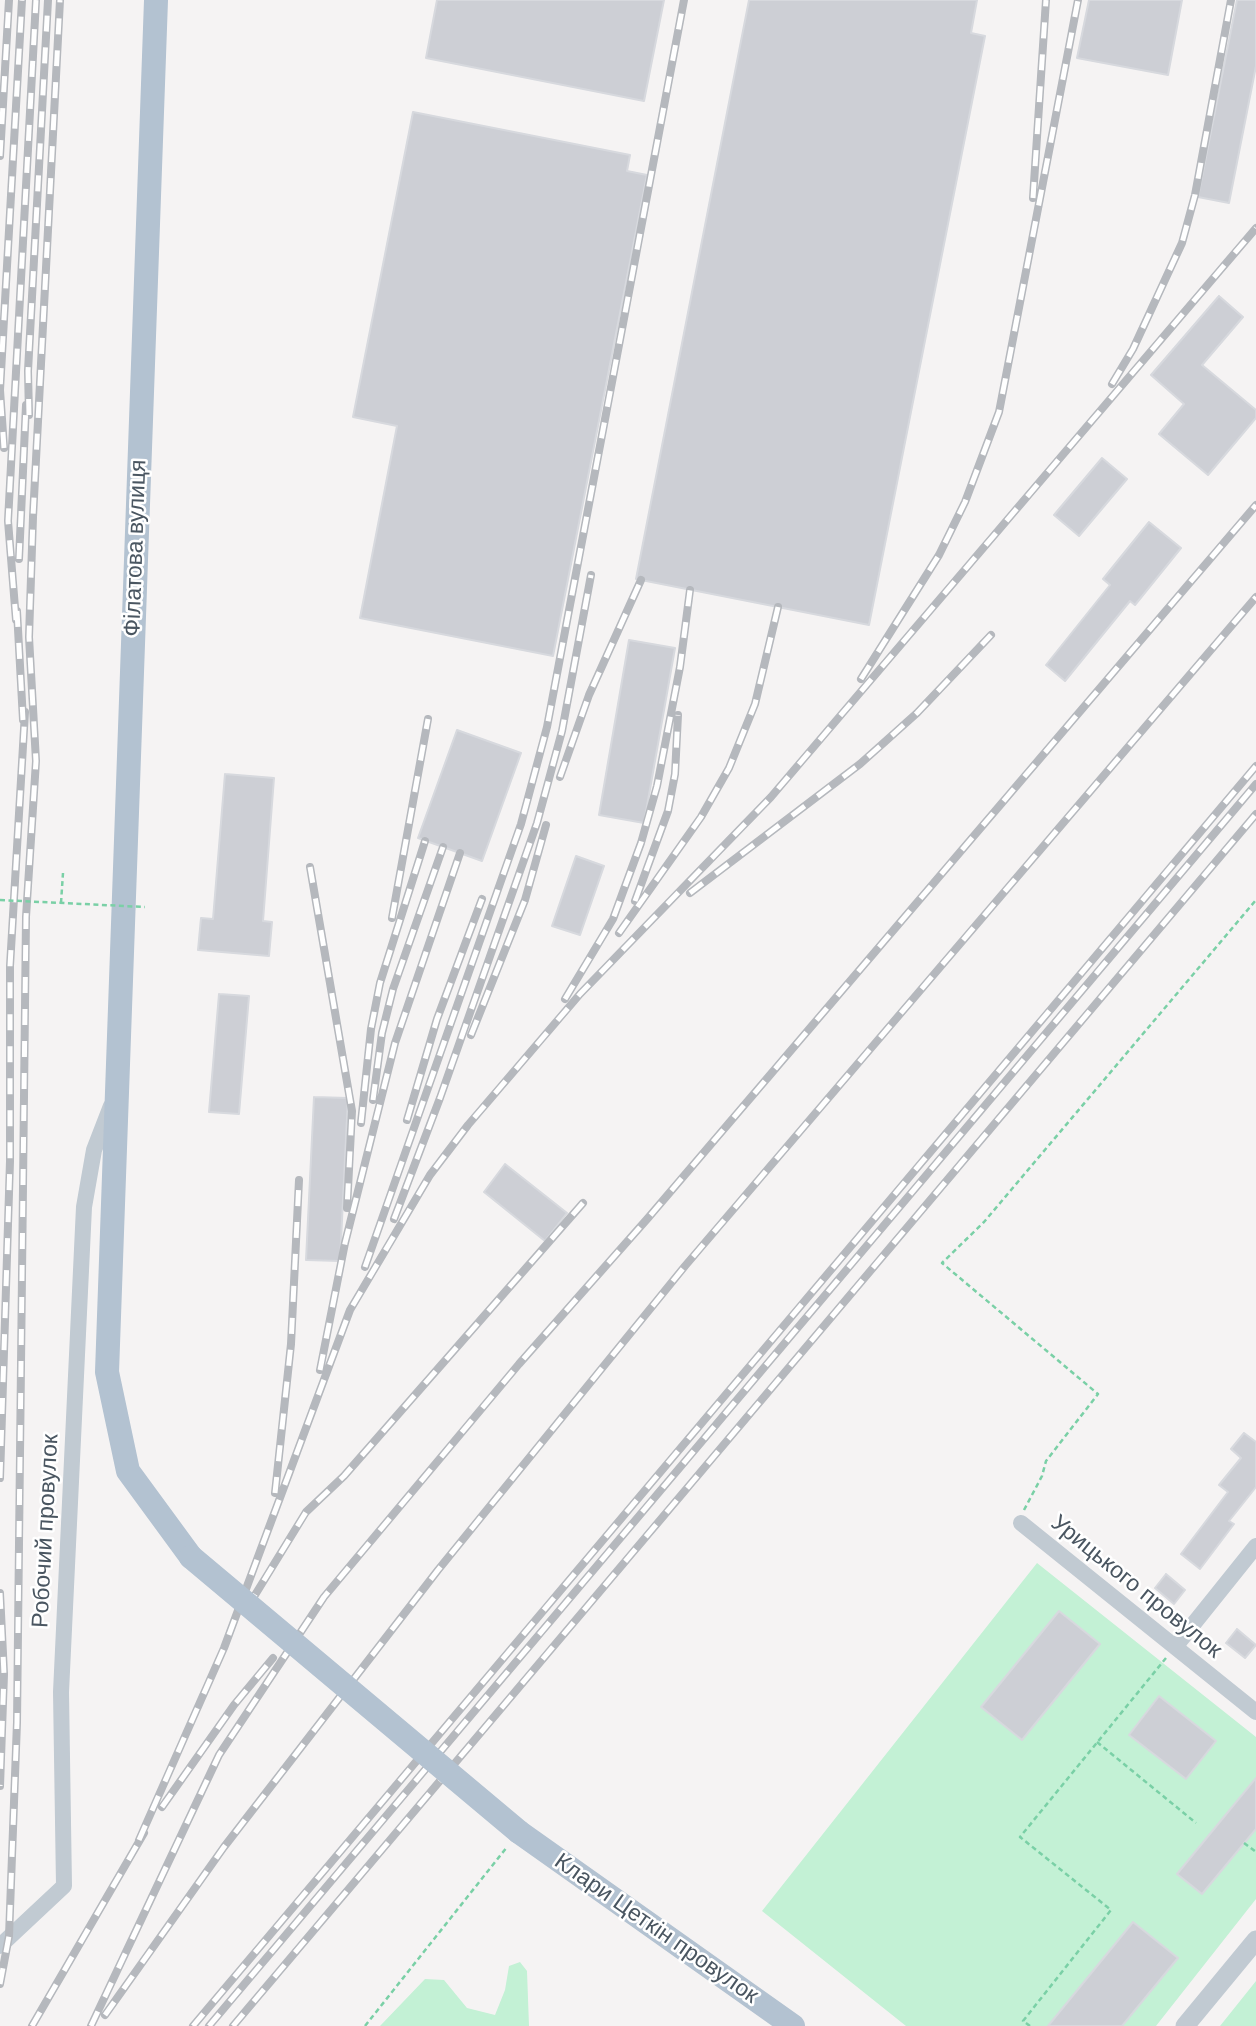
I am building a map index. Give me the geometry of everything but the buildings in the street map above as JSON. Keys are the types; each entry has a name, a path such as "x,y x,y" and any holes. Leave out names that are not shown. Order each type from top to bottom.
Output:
{"main road":[{"name":"Філатова вулиця","path":"156,0 107,1372 128,1471 191,1558"},
{"name":"Клари Цеткін провулок","path":"191,1558 519,1832 793,2026"}],"street":[{"name":"Робочий провулок","path":"0,1946 64,1886 61,1692 86,1197 94,1150 116,1096"},
{"path":"86,1197 91,1188 98,1184 107,1186 113,1206"},
{"name":"Урицького провулок","path":"1021,1523 1256,1712"},
{"path":"1175,1647 1256,1546"},
{"path":"1185,2026 1256,1940"}],"path":[{"path":"61,903 64,873"},
{"path":"0,900 145,907"},
{"path":"1021,1523 1026,1502 1042,1476 1046,1461 1098,1394 942,1263 984,1222 1256,900"},
{"path":"1030,2026 1023,2021 1111,1910 1020,1837 1175,1647"},
{"path":"1097,1742 1196,1823"},
{"path":"365,2026 519,1832"},
{"path":"1244,1843 1256,1852"}],"green space":[{"path":"1037,1563 1256,1737 1256,1899 1156,2026 906,2026 762,1911"},
{"path":"520,1962 527,1971 529,2026 380,2026 425,1979 444,1980 467,2008 495,2015 505,1990 509,1966"},
{"path":"1256,1981 1256,2026 1220,2026"}],"railway":[{"path":"0,156 9,0"},
{"path":"4,448 0,390 22,0"},
{"path":"16,620 8,521 36,0"},
{"path":"29,415 28,371 48,0"},
{"path":"0,1984 9,1936 17,1722 26,917 36,761 29,637 60,0"},
{"path":"365,1267 521,824 547,727 684,0"},
{"path":"1033,198 1046,0"},
{"path":"861,679 939,555 965,502 999,412 1078,0"},
{"path":"1112,384 1133,349 1182,243 1195,195 1231,0"},
{"path":"139,1840 224,1648 350,1310 430,1175 468,1125 580,994 771,797 1256,228"},
{"path":"19,559 26,405"},
{"path":"91,2026 219,1755 324,1597 519,1364 648,1218 1256,505"},
{"path":"394,1219 440,1098 537,823 562,731 591,575"},
{"path":"560,777 589,695 641,580"},
{"path":"565,999 613,919 641,843 657,786 680,667 690,590"},
{"path":"105,2015 224,1847 438,1570 685,1266 1256,597"},
{"path":"619,933 701,817 729,768 755,704 778,607"},
{"path":"17,611 23,720"},
{"path":"690,893 860,764 917,713 991,635"},
{"path":"0,1478 10,1161 10,966 25,712"},
{"path":"635,901 668,811 675,774 678,715"},
{"path":"392,918 428,719"},
{"path":"193,2026 1256,766"},
{"path":"209,2026 1256,784"},
{"path":"233,2026 1256,814"},
{"path":"471,1035 525,900 546,825"},
{"path":"361,1123 371,1029 380,983 425,841"},
{"path":"373,1100 382,1033 393,989 443,847"},
{"path":"320,1370 345,1243 395,1043 460,853"},
{"path":"310,867 352,1111 347,1208"},
{"path":"407,1120 437,1019 482,899"},
{"path":"275,1493 291,1344 299,1180"},
{"path":"247,1608 306,1512 344,1476 583,1203"},
{"path":"0,1593 4,1674 0,1786"},
{"path":"162,1807 234,1705 273,1658"},
{"path":"32,2026 144,1833"}]}
